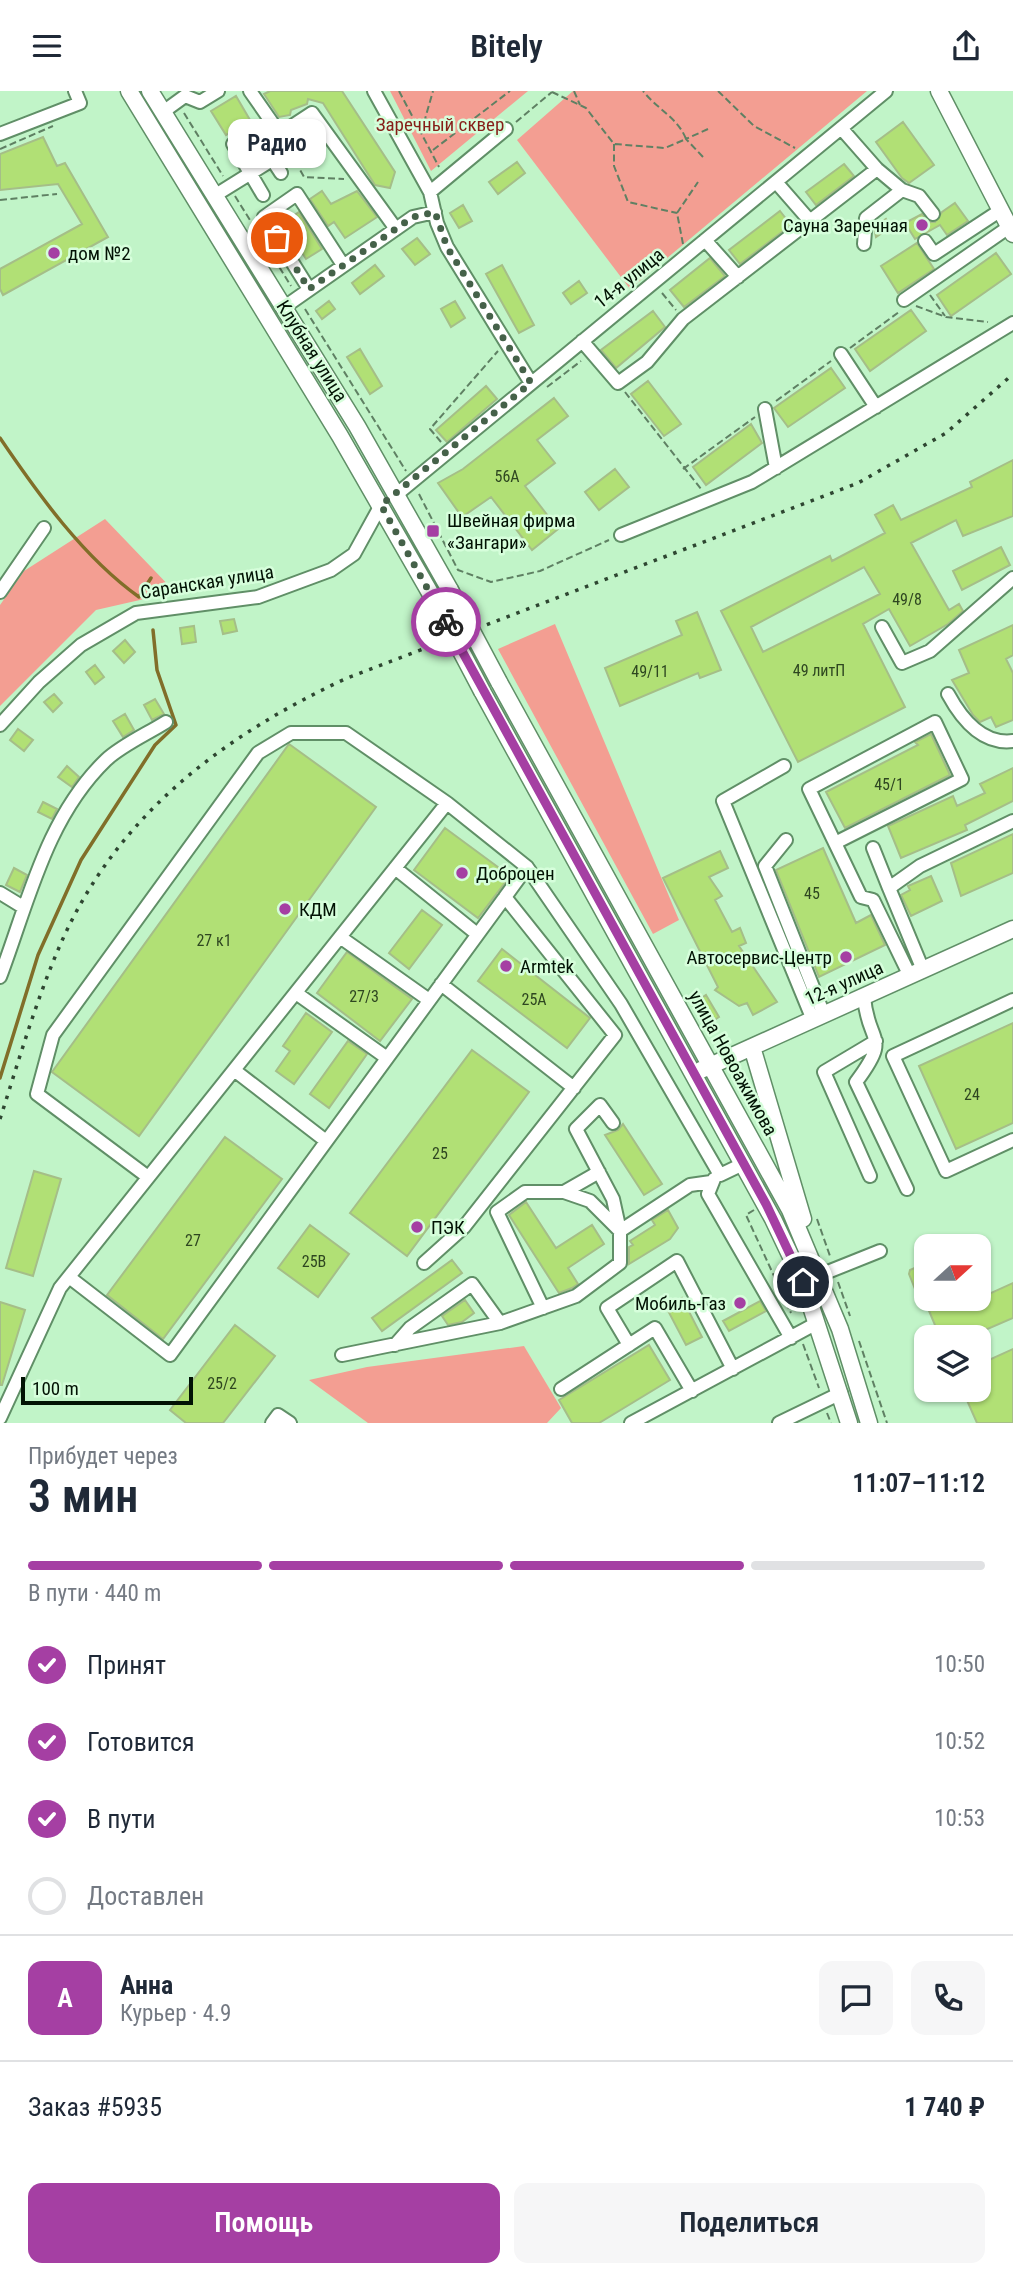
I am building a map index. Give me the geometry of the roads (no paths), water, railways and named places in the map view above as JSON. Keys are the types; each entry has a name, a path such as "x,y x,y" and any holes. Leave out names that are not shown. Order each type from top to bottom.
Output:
{"main road":[{"name":"Клубная улица","path":"129,91 381,505 433,598"},
{"name":"Клубная улица","path":"150,91 397,494 450,590"},
{"path":"939,91 1011,230"},
{"path":"381,505 397,494"},
{"name":"улица Новоажимова","path":"450,590 790,1210 827,1272 869,1423"},
{"name":"улица Новоажимова","path":"433,598 786,1245 817,1323 849,1423"},
{"name":"12-я улица","path":"693,1073 1013,929"},
{"path":"752,1047 827,1272"}],"street":[{"path":"0,134 80,103 75,91"},
{"path":"163,112 181,96 200,101 218,91"},
{"path":"250,91 280,134 312,113 396,229"},
{"path":"374,91 430,191 447,247 531,383"},
{"name":"14-я улица","path":"397,494 886,91"},
{"path":"841,128 877,169 902,190 919,196 933,214"},
{"path":"430,191 506,129"},
{"path":"264,195 233,144 254,132 281,173"},
{"path":"214,195 272,160"},
{"path":"582,341 618,383 647,362 683,319 877,169"},
{"path":"775,182 810,221"},
{"path":"864,244 866,218 902,190"},
{"path":"309,289 264,216 297,194 343,265"},
{"path":"925,241 934,254 1001,209"},
{"path":"283,308 413,217 435,212"},
{"path":"907,302 1011,230"},
{"path":"705,240 738,277"},
{"path":"621,535 752,482 1012,324"},
{"path":"841,354 876,407"},
{"path":"765,409 776,468"},
{"name":"Саранская улица","path":"0,725 39,682 81,645 136,613 258,597 331,570 355,554 381,505"},
{"path":"0,592 44,528"},
{"path":"882,627 902,663 930,651 1013,578"},
{"path":"948,694 962,719 976,731 1013,741"},
{"path":"0,978 23,907 54,834 81,790 107,759 166,722"},
{"path":"835,843 962,779 935,722 809,789 835,843 861,897 873,900 917,973"},
{"path":"148,1177 37,1094 53,1035 258,753 291,733 346,733 447,803 527,867 641,1036 715,1178"},
{"path":"784,766 723,801 819,1017"},
{"path":"0,1418 60,1288 447,803"},
{"path":"889,888 920,866 1013,821"},
{"path":"786,839 765,866 819,1017"},
{"path":"873,848 917,973"},
{"path":"69,1277 170,1355 527,867"},
{"path":"395,868 477,935"},
{"path":"0,893 23,907"},
{"path":"424,1263 464,1227 615,1035 505,897"},
{"path":"340,937 429,1000"},
{"path":"441,984 574,1088"},
{"path":"296,993 387,1058"},
{"path":"864,997 876,1041 871,1062 856,1083 907,1189"},
{"path":"1013,1000 893,1056 946,1171 1013,1140"},
{"path":"870,1176 824,1072 876,1041"},
{"path":"234,1070 326,1141"},
{"path":"342,1355 500,1324 576,1296 620,1263 620,1231 613,1199 576,1129 600,1105 613,1123"},
{"path":"620,1231 690,1185 715,1178 743,1164"},
{"path":"564,1192 599,1172"},
{"path":"715,1178 708,1194 790,1338"},
{"path":"543,1308 497,1212 524,1192 564,1192 590,1201 620,1231"},
{"path":"827,1272 880,1251"},
{"path":"629,1345 607,1308 677,1261 733,1369"},
{"path":"395,1345 419,1322 472,1284 500,1324"},
{"path":"419,1322 431,1337"},
{"path":"631,1423 817,1323"},
{"path":"561,1389 655,1328 692,1391"},
{"path":"779,1423 841,1393"},
{"path":"272,1423 278,1415 289,1423"}],"waterway":[{"path":"0,438 46,502 99,563 139,597 151,578"},
{"path":"0,1078 38,955 81,860 155,745 176,725 157,670 153,630"}],"railway":[{"path":"0,1119 44,986 61,943 85,897 112,855 144,818 179,784 217,753 301,701 347,678 858,483 946,433 1013,374"}],"place":[{"name":"Сауна Заречная","path":"922,225"},
{"name":"Радио","path":"277,238"},
{"name":"дом №2","path":"54,253"},
{"name":"Швейная фирма «Зангари»","path":"433,531"},
{"name":"Доброцен","path":"462,873"},
{"name":"КДМ","path":"285,909"},
{"name":"Автосервис-Центр","path":"846,957"},
{"name":"Armtek","path":"506,966"},
{"name":"ПЭК","path":"417,1227"},
{"name":"Мобиль-Газ","path":"740,1303"}],"park label":[{"name":"Заречный сквер","path":"440,124"}]}
